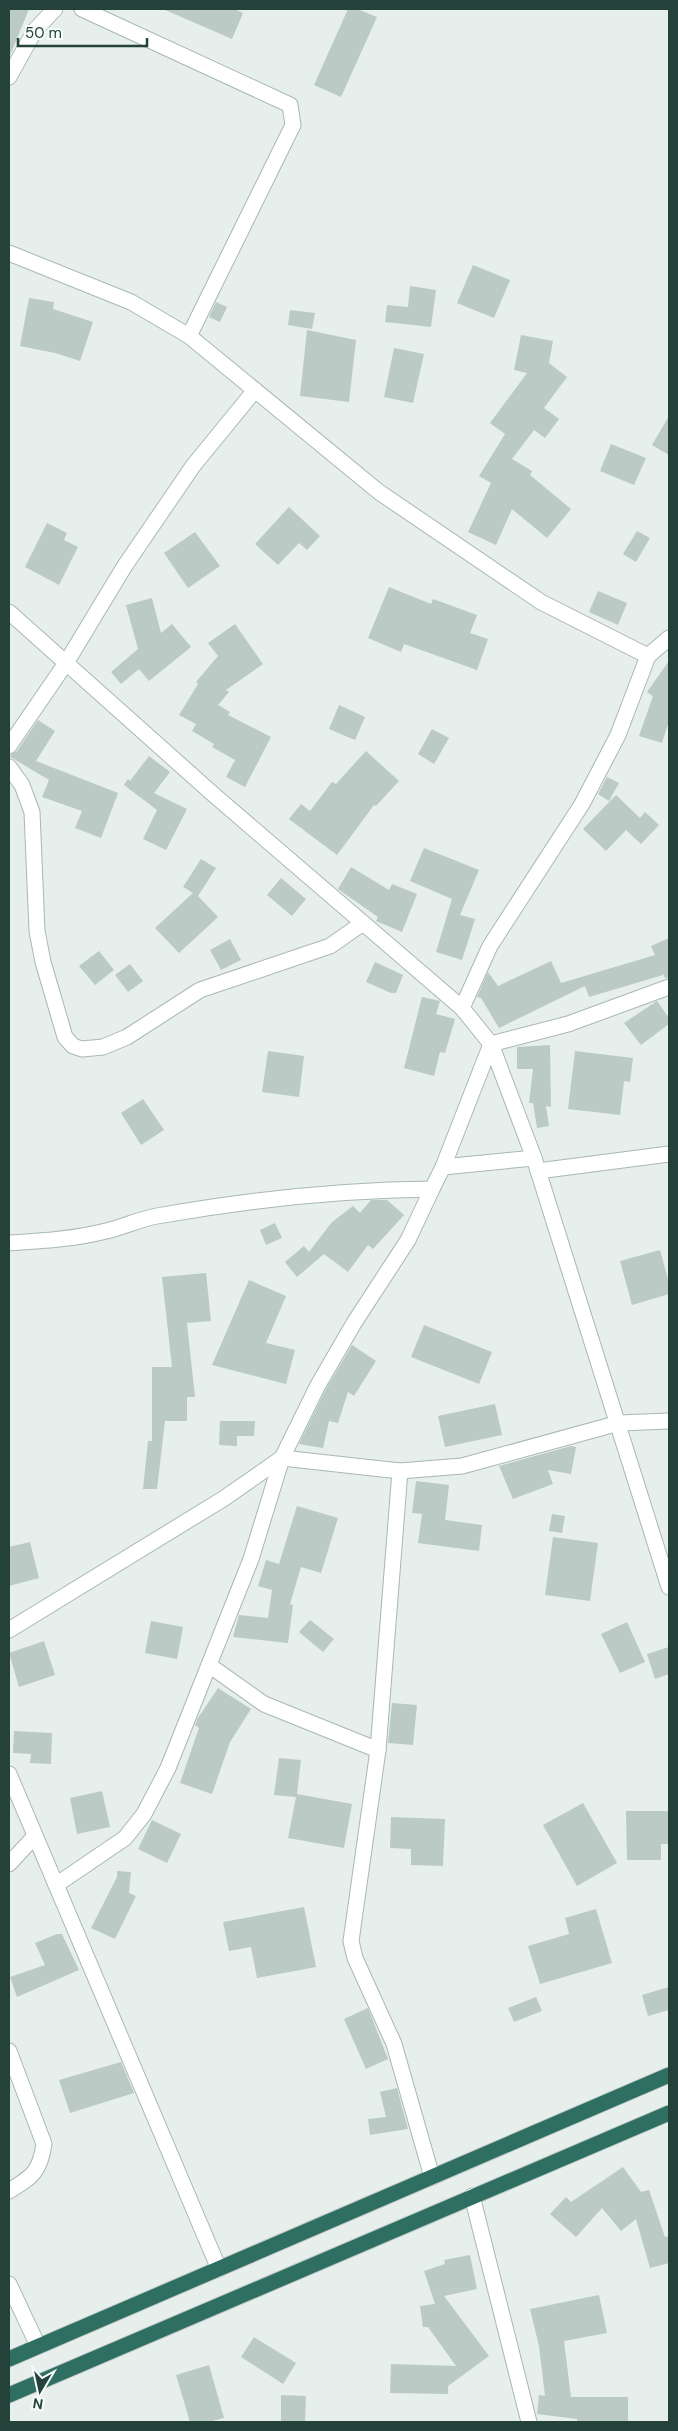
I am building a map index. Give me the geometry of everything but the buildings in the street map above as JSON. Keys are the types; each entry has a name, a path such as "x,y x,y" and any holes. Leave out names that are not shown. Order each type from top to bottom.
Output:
{"highway":[{"path":"9,2359 669,2075"},
{"path":"9,2395 669,2113"}],"street":[{"path":"9,77 35,30 55,9"},
{"path":"82,9 290,105 293,126 189,336"},
{"path":"9,253 131,302 189,336 379,492 541,602 648,656"},
{"path":"9,746 66,663 124,567 193,466 255,390"},
{"path":"9,612 214,796 462,1008 491,1044 536,1164 669,1586"},
{"path":"462,1008 490,946 582,804 618,735 648,656 669,638"},
{"path":"9,767 22,785 32,812 37,931 43,962 65,1037 72,1046 103,1048 127,1038 200,990 330,946 363,923"},
{"path":"491,1044 568,1024 669,987"},
{"path":"56,1885 125,1838 144,1814 168,1768 251,1559 282,1458 318,1385 354,1323 408,1240 443,1167 491,1044"},
{"path":"443,1167 536,1164 669,1154"},
{"path":"9,1243 64,1238 106,1231 156,1216 306,1196 376,1190 432,1189"},
{"path":"9,1630 222,1500 282,1458 400,1471 462,1466 619,1423 669,1421"},
{"path":"400,1471 378,1750 351,1940 355,1958 394,2044 432,2177"},
{"path":"209,1666 264,1704 378,1750"},
{"path":"9,1774 34,1837 219,2269"},
{"path":"9,1864 34,1837"},
{"path":"9,2051 44,2144 42,2158 34,2175 9,2191"},
{"path":"472,2196 529,2422"},
{"path":"9,2284 38,2346"}]}
